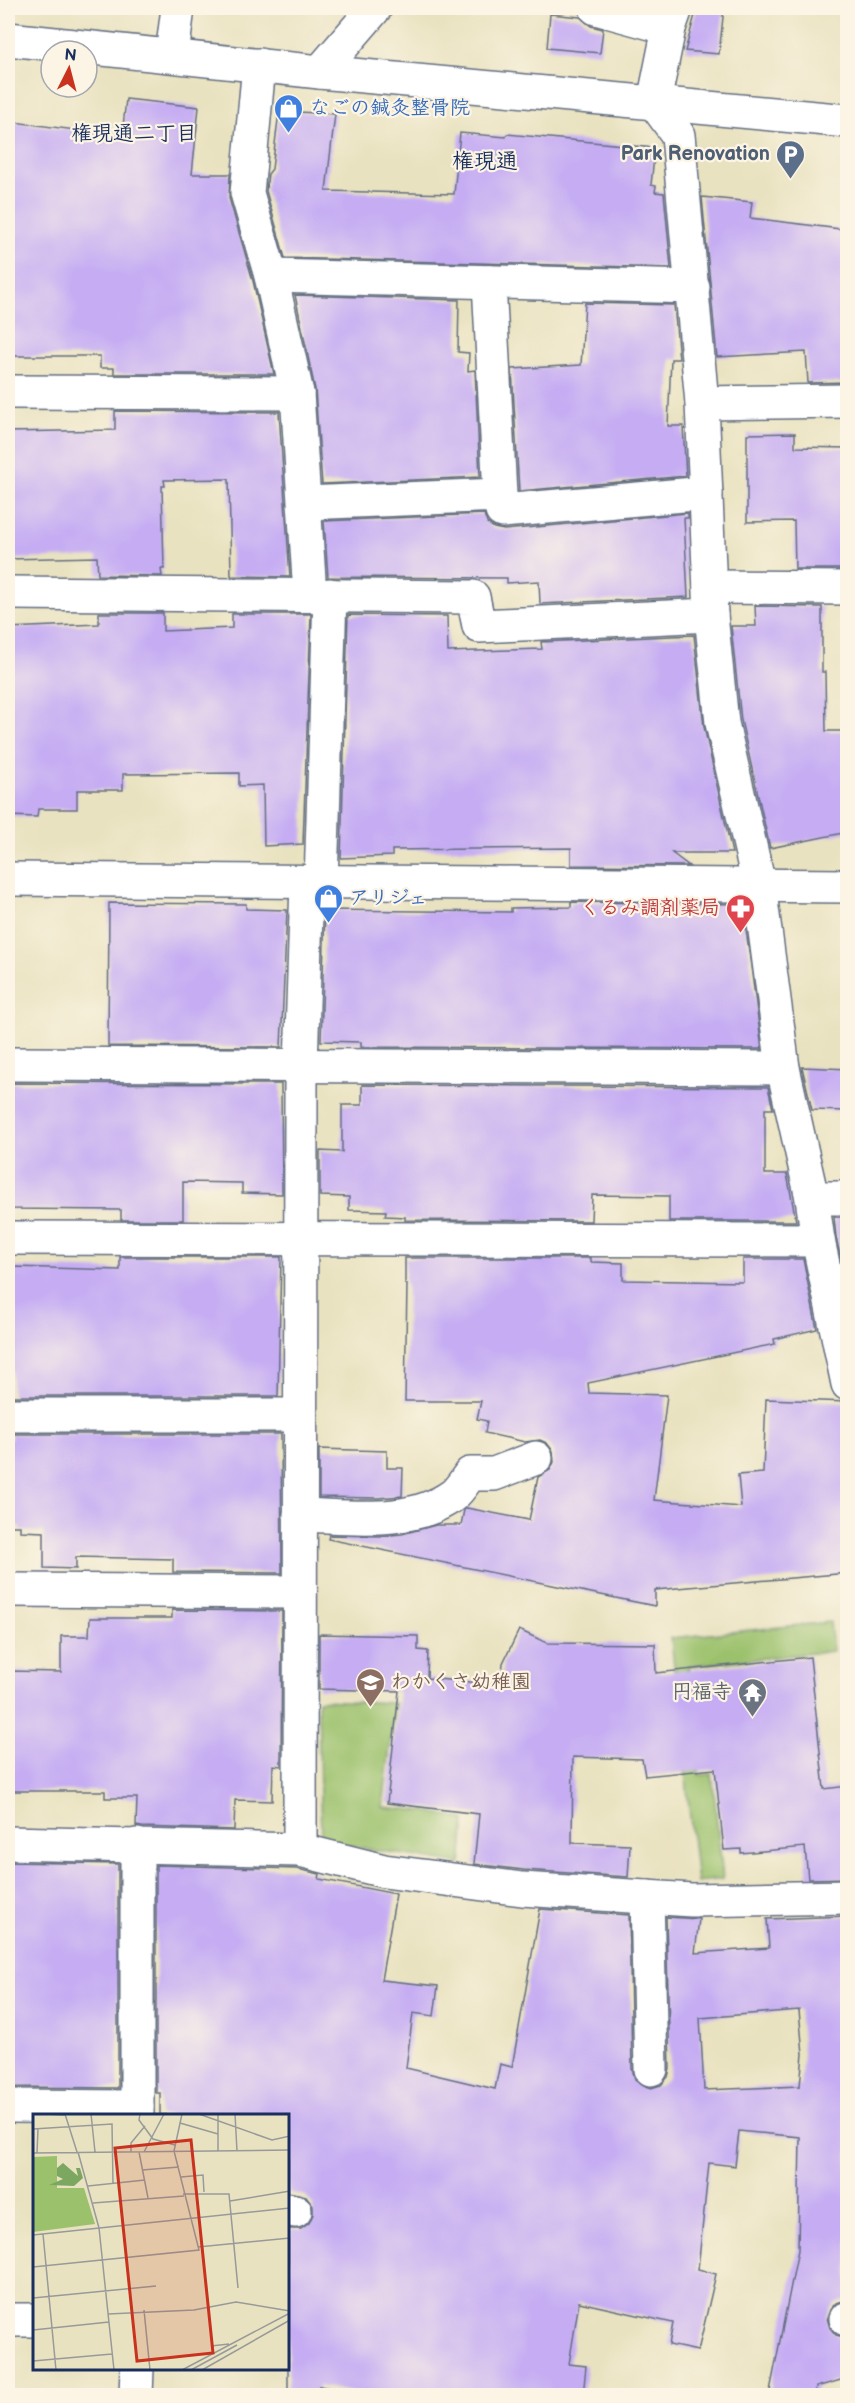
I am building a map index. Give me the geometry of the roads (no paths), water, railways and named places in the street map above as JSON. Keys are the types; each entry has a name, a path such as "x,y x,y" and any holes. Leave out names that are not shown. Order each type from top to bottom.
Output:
{"street":[{"path":"172,55 178,8"},
{"path":"320,72 375,8"},
{"path":"596,8 673,18 654,102 678,135 702,403 711,601 722,723 759,885 783,1068 812,1198 818,1240 848,1384"},
{"path":"8,39 320,72 848,121"},
{"path":"259,65 247,193 271,276 297,393 304,503 320,595 314,883 302,1065 300,1850"},
{"path":"271,276 693,287"},
{"path":"489,282 502,511 706,493"},
{"path":"8,392 297,393"},
{"path":"702,403 848,401"},
{"path":"304,503 500,495"},
{"path":"8,593 473,597 479,626 848,588"},
{"path":"8,879 848,886"},
{"path":"8,1064 783,1068"},
{"path":"812,1198 848,1198"},
{"path":"8,1238 818,1240"},
{"path":"8,1415 301,1415"},
{"path":"300,1515 388,1516 420,1512 453,1496 470,1474 494,1474 536,1458"},
{"path":"8,1590 300,1592"},
{"path":"8,1843 300,1850 384,1871 522,1889 692,1900 848,1897"},
{"path":"8,2106 136,2111 136,1845"},
{"path":"647,1897 651,2069"},
{"path":"8,2319 33,2320"},
{"path":"136,2370 136,2396"}],"place":[{"name":"なごの鍼灸整骨院","path":"289,134"},
{"name":"Park Renovation","path":"791,180"},
{"name":"アリジェ","path":"328,924"},
{"name":"くるみ調剤薬局","path":"741,934"},
{"name":"わかくさ幼稚園","path":"370,1708"},
{"name":"円福寺","path":"753,1718"}],"district":[{"name":"権現通二丁目","path":"134,133"},
{"name":"権現通","path":"485,161"}]}
